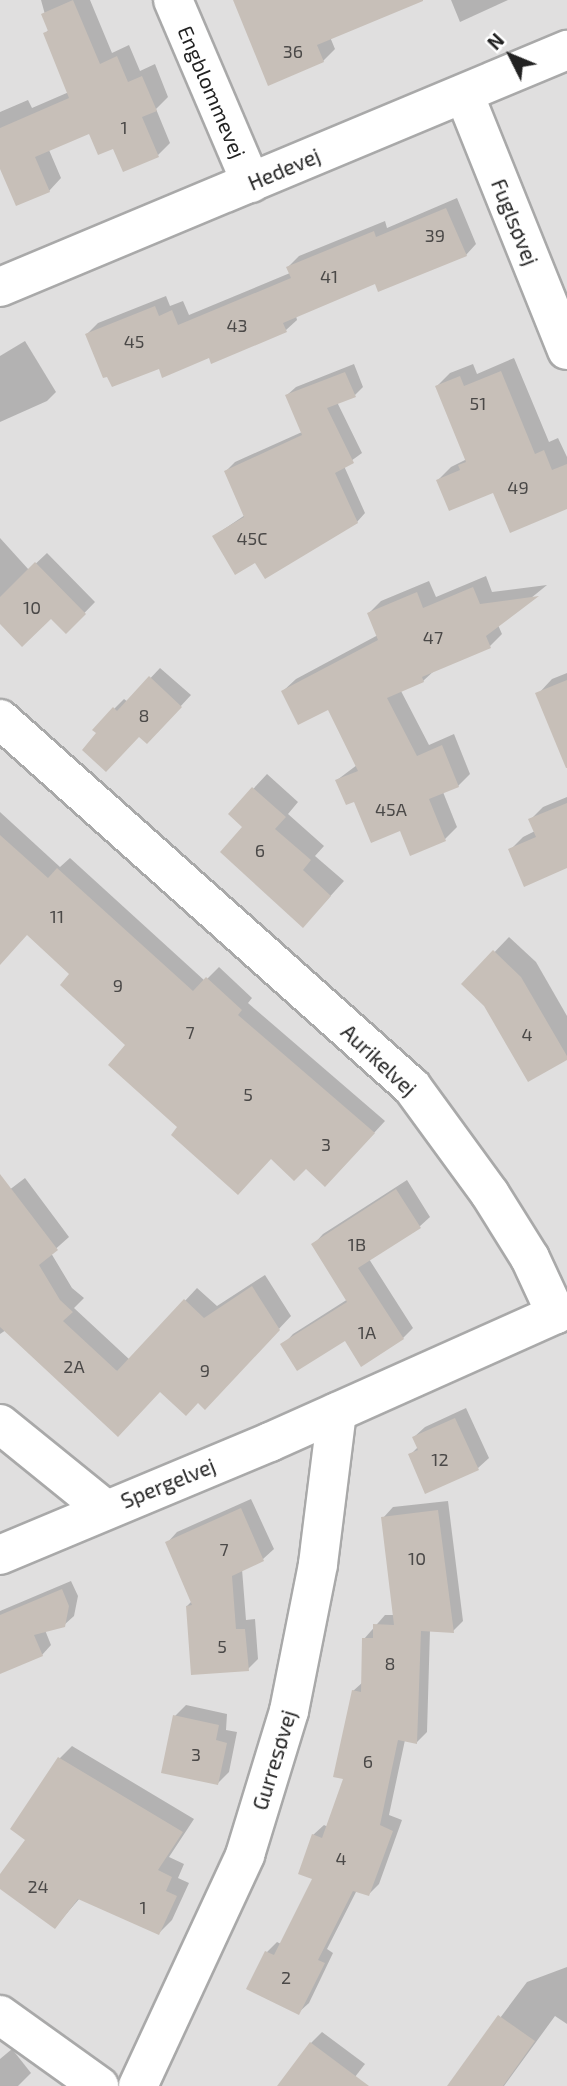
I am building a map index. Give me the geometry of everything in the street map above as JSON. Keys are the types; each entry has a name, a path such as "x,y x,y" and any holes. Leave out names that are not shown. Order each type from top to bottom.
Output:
{"street":[{"name":"Engblommevej","path":"173,0 251,183"},
{"name":"Hedevej","path":"0,287 567,50"},
{"name":"Fuglsøvej","path":"464,94 567,350"},
{"name":"Aurikelvej","path":"0,719 412,1087 490,1194 530,1258 556,1314 475,1353 337,1412"},
{"name":"Spergelvej","path":"0,1555 337,1412"},
{"name":"Gurresøvej","path":"138,2086 245,1855 289,1711 318,1564 337,1412"},
{"path":"0,1424 104,1509"},
{"path":"0,2015 99,2086"}],"shaded area":[{"path":"0,0 567,0 567,2086 0,2086"}],"building":[{"path":"73,0 100,64 117,56 128,82 142,76 157,111 142,117 159,157 123,172 113,149 98,155 89,134 35,157 50,192 16,206 0,169 0,128 69,98 43,33 48,31 41,14"},
{"path":"233,0 423,1 317,45 324,62 268,86"},
{"path":"446,208 467,256 378,292 375,284 283,323 287,332 211,364 209,358 162,378 159,369 112,387 107,377 103,378 85,334 155,306 159,316 172,310 178,325 291,278 286,267 374,231 376,237"},
{"path":"501,371 535,454 544,450 552,470 567,464 567,509 510,533 493,493 449,511 436,480 460,470 458,465 466,462 435,386 460,376 464,386"},
{"path":"345,372 356,397 327,408 354,463 335,473 358,523 265,579 255,563 235,575 212,536 244,517 224,471 302,435 285,395"},
{"path":"35,562 86,614 66,634 51,619 22,647 0,624 0,597"},
{"path":"473,587 480,604 539,596 486,636 491,648 422,677 424,682 387,698 417,756 442,745 459,787 429,799 446,841 410,856 400,831 371,843 354,802 346,805 335,780 358,771 328,710 298,725 281,691 378,640 367,613 417,592 423,608"},
{"path":"149,676 182,707 147,744 139,737 106,772 82,750 96,733 92,730 113,707 117,711"},
{"path":"567,680 567,768 566,768 535,693"},
{"path":"252,787 286,817 275,829 311,860 303,870 331,896 303,928 220,852 242,827 228,814"},
{"path":"567,803 567,868 524,887 508,849 536,837 528,819"},
{"path":"0,835 48,878 57,868 193,991 206,977 242,1010 238,1015 375,1133 325,1187 306,1169 294,1181 271,1159 238,1195 171,1135 177,1127 108,1065 125,1045 60,985 69,974 27,935 0,965"},
{"path":"493,950 521,977 567,1056 567,1060 528,1082 484,1006 461,984"},
{"path":"0,1174 58,1250 39,1265 60,1300 73,1312 63,1321 117,1371 184,1299 204,1318 252,1286 280,1330 205,1410 198,1403 186,1416 160,1392 118,1437 0,1327"},
{"path":"396,1189 421,1228 358,1268 404,1339 361,1367 345,1341 297,1371 280,1344 347,1302 311,1244"},
{"path":"455,1418 479,1470 425,1494 408,1454 418,1450 412,1437"},
{"path":"241,1508 264,1561 232,1576 236,1629 245,1629 249,1671 191,1675 186,1606 192,1605 165,1542"},
{"path":"438,1510 454,1633 421,1631 417,1744 398,1740 380,1825 393,1831 369,1896 353,1891 318,1960 325,1963 299,2015 246,1989 265,1951 274,1955 312,1879 298,1874 312,1834 322,1838 343,1779 333,1777 352,1690 361,1692 362,1638 373,1638 373,1624 394,1625 381,1517"},
{"path":"62,1589 69,1606 65,1627 34,1635 43,1656 0,1674 0,1615"},
{"path":"173,1715 219,1725 216,1740 227,1743 218,1785 161,1773"},
{"path":"58,1757 183,1832 158,1870 172,1877 166,1891 177,1896 159,1935 78,1899 55,1929 0,1889 0,1874 25,1840 10,1829"},
{"path":"498,2015 535,2041 503,2086 447,2086"},
{"path":"310,2042 369,2086 277,2086"}]}
